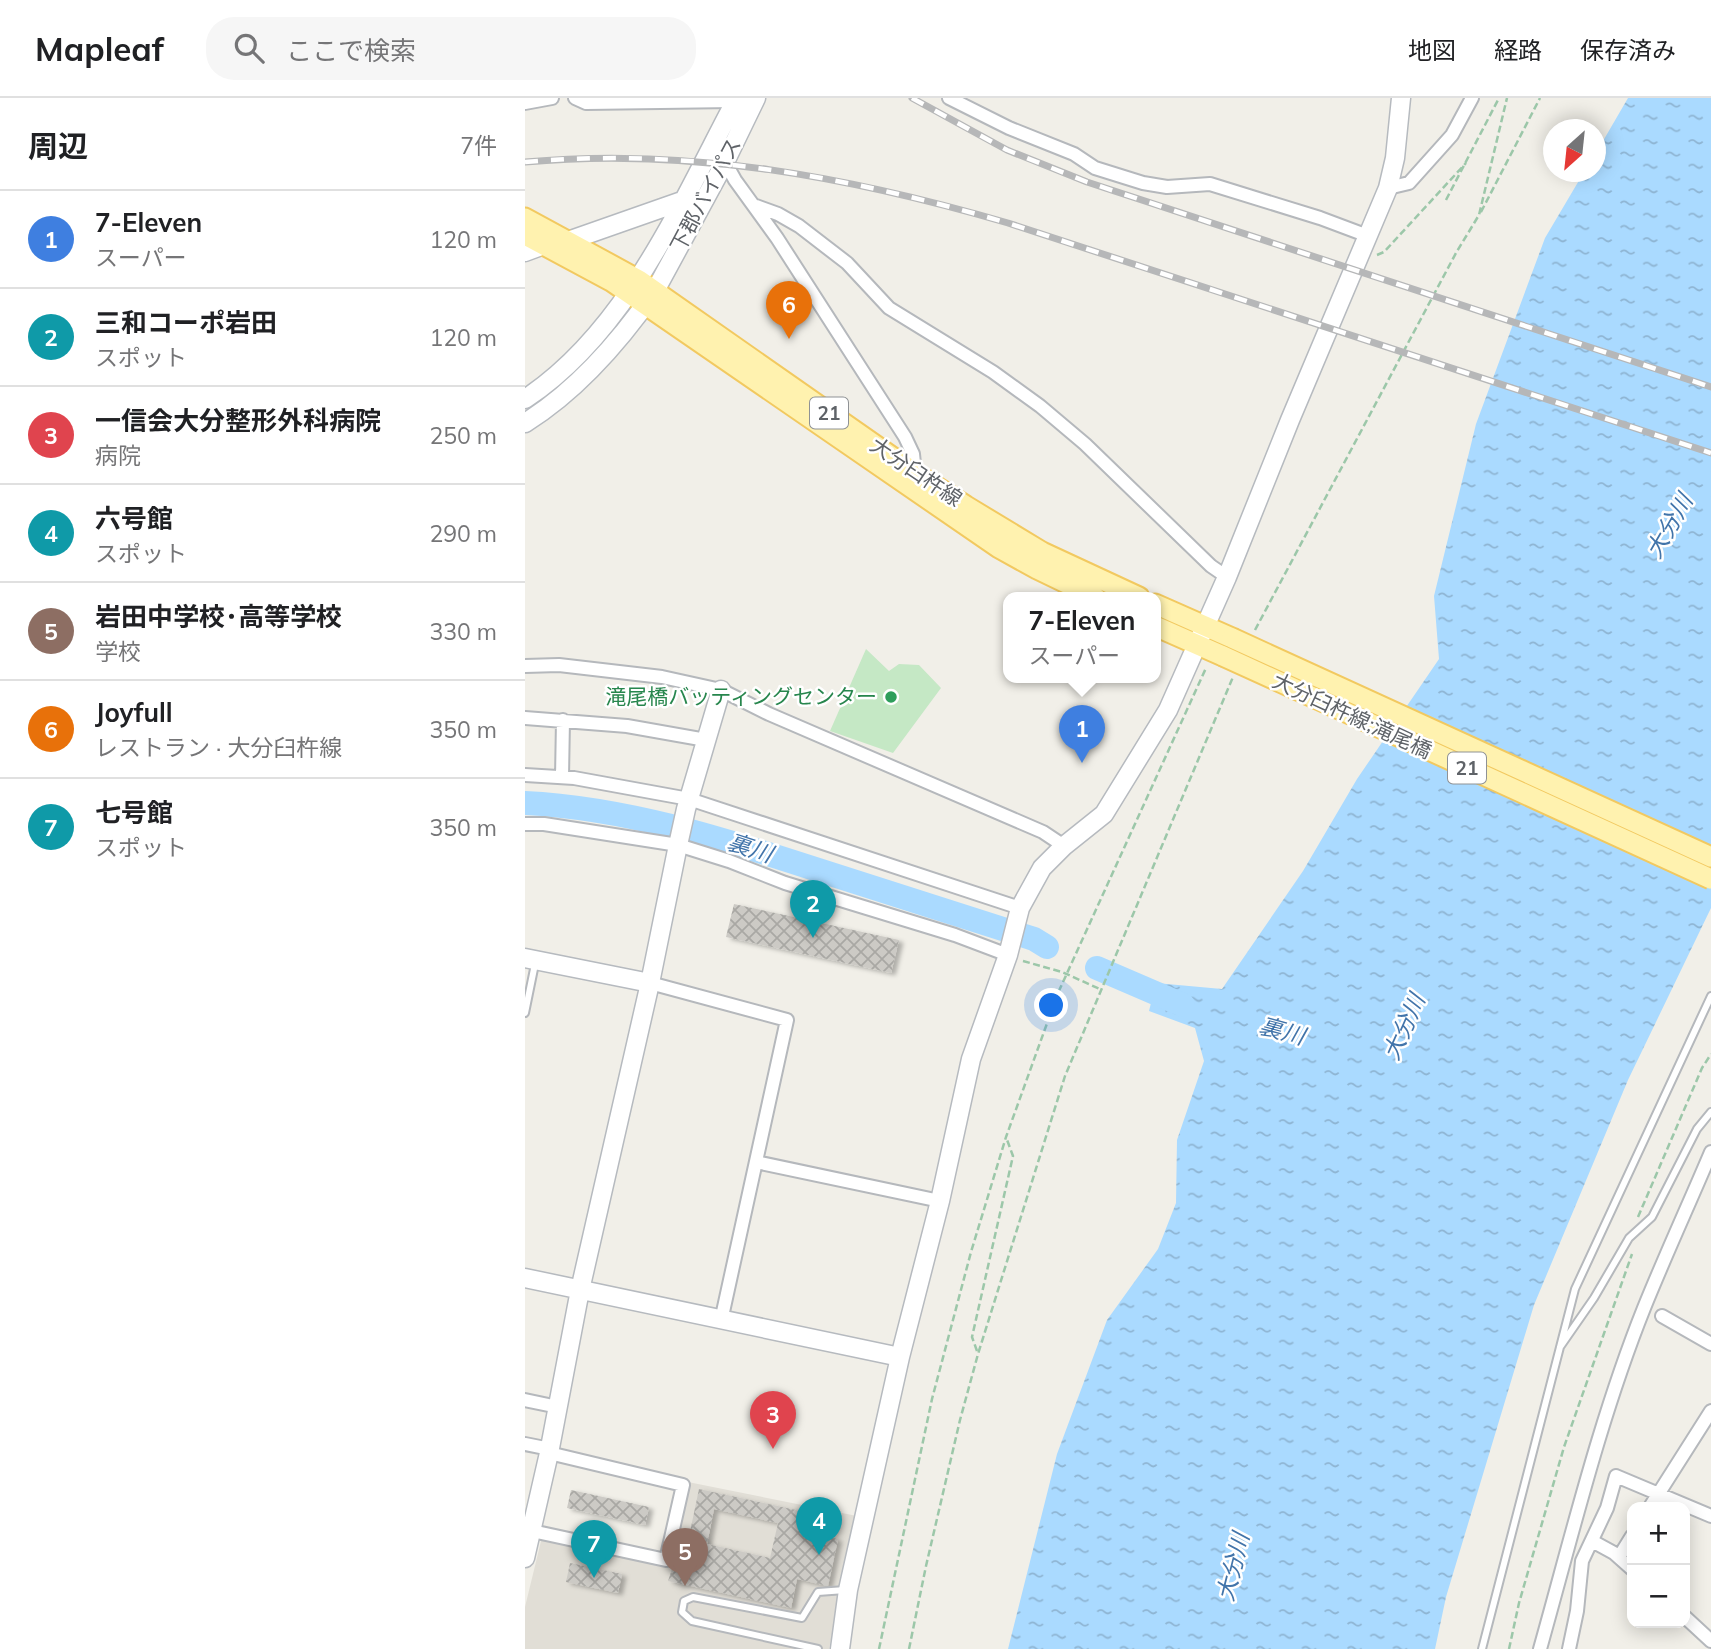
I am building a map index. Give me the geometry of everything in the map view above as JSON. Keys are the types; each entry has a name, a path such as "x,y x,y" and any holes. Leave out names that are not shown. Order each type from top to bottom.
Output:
{"main road":[{"name":"大分臼杵線","path":"525,218 568,241 999,548 1085,592"},
{"name":"大分臼杵線","path":"525,235 611,281 642,293 915,473 1042,552 1128,592"},
{"name":"21","path":"1161,606 1205,626"},
{"name":"大分臼杵線;滝尾橋","path":"1205,626 1711,857"},
{"name":"21","path":"1161,628 1217,656"},
{"name":"大分臼杵線;滝尾橋","path":"1217,656 1711,879"}],"street":[{"path":"525,103 552,98"},
{"path":"525,423 567,393 612,347 642,293 682,201 736,100 586,103 575,98"},
{"name":"下郡バイパス","path":"642,293 725,162 756,98"},
{"path":"949,98 1009,128 1074,154 1095,169 1143,184 1167,187 1210,184 1230,188 1368,236"},
{"path":"840,1649 848,1590 971,1059 1009,951 1020,908 1042,869 1064,846 1104,814 1168,710 1217,656 1205,626 1388,188 1395,159 1401,98"},
{"path":"1388,188 1409,183 1452,135 1472,98"},
{"path":"725,162 905,437 913,454 915,473"},
{"path":"568,241 682,201"},
{"path":"756,206 799,226 847,263 889,308 993,372 1040,406 1085,444 1211,566 1227,577"},
{"path":"525,252 544,245"},
{"path":"525,399 545,386 642,293"},
{"path":"525,666 559,666 649,676 721,690 769,714 1043,832 1064,846"},
{"path":"525,1558 580,1290 650,983 679,841 721,690"},
{"path":"525,718 627,726 706,740"},
{"path":"562,777 563,720"},
{"path":"525,775 562,777 688,804 1020,908"},
{"path":"525,824 679,841 785,883 1009,951"},
{"path":"531,959 650,983 787,1020 721,1321"},
{"path":"1540,1649 1591,1469 1644,1308 1711,1152"},
{"path":"756,1162 940,1201"},
{"path":"525,1278 900,1357"},
{"path":"1662,1316 1711,1344"},
{"path":"525,1400 558,1407"},
{"path":"1653,1502 1711,1411"},
{"path":"525,1444 683,1485 666,1560 532,1531"},
{"path":"1569,1649 1577,1611 1582,1561 1608,1508 1616,1476 1711,1516"},
{"path":"1592,1541 1628,1565"},
{"path":"1619,1557 1627,1544"},
{"path":"1690,1622 1711,1641"}],"lane":[{"path":"525,1013 531,959"},
{"path":"1482,1649 1575,1289 1711,996"},
{"path":"1557,1351 1594,1298 1629,1238 1653,1217 1697,1129 1711,1112"},
{"path":"1644,1308 1662,1316"},
{"path":"818,1649 692,1620 682,1612 684,1601 693,1597 803,1618 818,1592 848,1590"}],"path":[{"path":"1446,200 1499,98"},
{"path":"1479,215 1507,98"},
{"path":"1253,634 1540,98"},
{"path":"1355,266 1384,252 1466,163"},
{"path":"909,1649 960,1420 978,1354 1065,1076 1113,962 1217,656"},
{"path":"879,1649 932,1399 971,1252 1006,1137 1066,975 1217,656"},
{"path":"1009,951 1102,990"},
{"path":"1509,1649 1564,1447 1636,1244 1638,1213 1702,1068 1711,1054"},
{"path":"978,1354 972,1337 1013,1156 1006,1137"}],"shaded area":[{"path":"688,1482 857,1516 829,1649 525,1649 525,1607 542,1537 669,1565"}],"green space":[{"name":"滝尾橋バッティングセンター","path":"866,649 889,671 899,664 919,665 941,688 893,753 830,731"}],"water":[{"name":"大分川","path":"1628,98 1711,98 1711,908 1628,1080 1534,1305 1446,1597 1435,1649 1008,1649 1057,1454 1107,1320 1158,1249 1176,1203 1177,1140 1204,1061 1195,1028 1149,1011 1156,983 1222,989 1303,871 1357,779 1439,659 1434,596 1476,424 1545,238 1578,182 1606,182 1606,136"}],"building":[{"path":"734,904 899,940 891,973 726,937"},
{"path":"699,1489 828,1517 824,1536 838,1539 828,1586 797,1579 791,1608 668,1581 674,1563 683,1565","holes":["714,1509 778,1523 770,1558 707,1544"]},
{"path":"571,1490 649,1507 645,1525 567,1508"},
{"path":"570,1563 622,1574 618,1593 566,1582"}],"waterway":[{"name":"裏川","path":"525,803 599,811 672,826 779,857 1034,939 1047,947"},
{"name":"裏川","path":"1097,968 1183,1005"}],"railway":[{"path":"912,98 1007,150 1087,182 1711,387"},
{"path":"525,162 587,158 709,163 769,170 889,192 1008,223 1711,453"}],"place":[{"name":"Joyfull","path":"789,339"},
{"name":"滝尾橋バッティングセンター","path":"891,697"},
{"name":"7-Eleven","path":"1082,763"},
{"name":"三和コーポ岩田","path":"813,938"},
{"name":"一信会大分整形外科病院","path":"773,1449"},
{"name":"六号館","path":"819,1555"},
{"name":"七号館","path":"594,1578"},
{"name":"岩田中学校･高等学校","path":"685,1586"}]}
